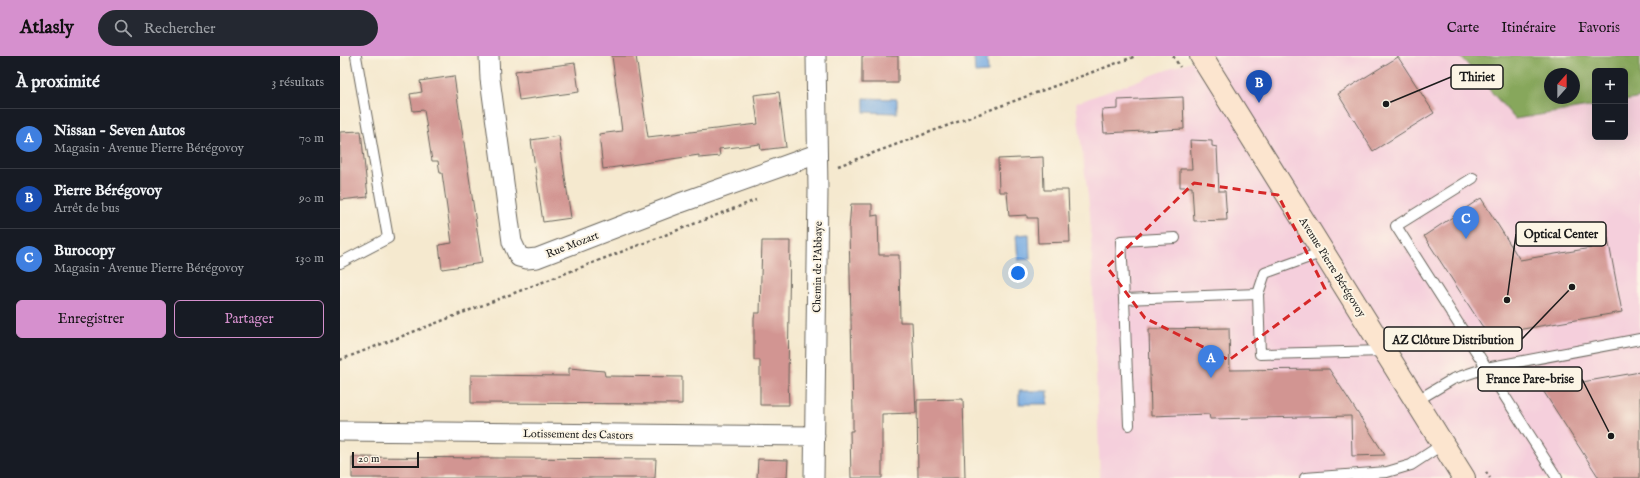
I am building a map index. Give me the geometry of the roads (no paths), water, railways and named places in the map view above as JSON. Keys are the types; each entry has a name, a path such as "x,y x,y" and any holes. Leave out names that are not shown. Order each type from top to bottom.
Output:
{"main road":[{"name":"Avenue Pierre Bérégovoy","path":"1201,56 1464,478"}],"street":[{"name":"Rue Mozart","path":"489,56 490,79 512,242 519,256 527,259 537,258 680,203 817,154"},
{"name":"Chemin de l'Abbaye","path":"814,478 818,174 816,56"},
{"name":"Lotissement des Castors","path":"340,431 815,436"}],"lane":[{"path":"340,263 388,238 356,56"},
{"path":"1473,178 1396,226 1557,478"},
{"path":"1129,425 1121,241 1174,238"},
{"path":"1323,252 1266,273 1258,294 1260,354 1385,351"},
{"path":"1124,299 1258,294"},
{"path":"1416,401 1453,379 1486,368 1640,339"},
{"path":"1305,478 1387,472 1411,464 1443,444"}],"water":[{"path":"974,56 987,56 988,72 975,73"},
{"path":"864,98 897,99 897,113 864,112"},
{"path":"1029,234 1030,259 1018,260 1016,235"},
{"path":"1019,391 1048,391 1048,404 1019,404"}],"place":[{"name":"Pierre Bérégovoy","path":"1259,103"},
{"name":"Thiriet","path":"1386,104"},
{"name":"Burocopy","path":"1466,239"},
{"name":"AZ Clôture Distribution","path":"1572,287"},
{"name":"Optical Center","path":"1507,300"},
{"name":"Nissan - Seven Autos","path":"1211,378"},
{"name":"France Pare-brise","path":"1611,436"}]}
